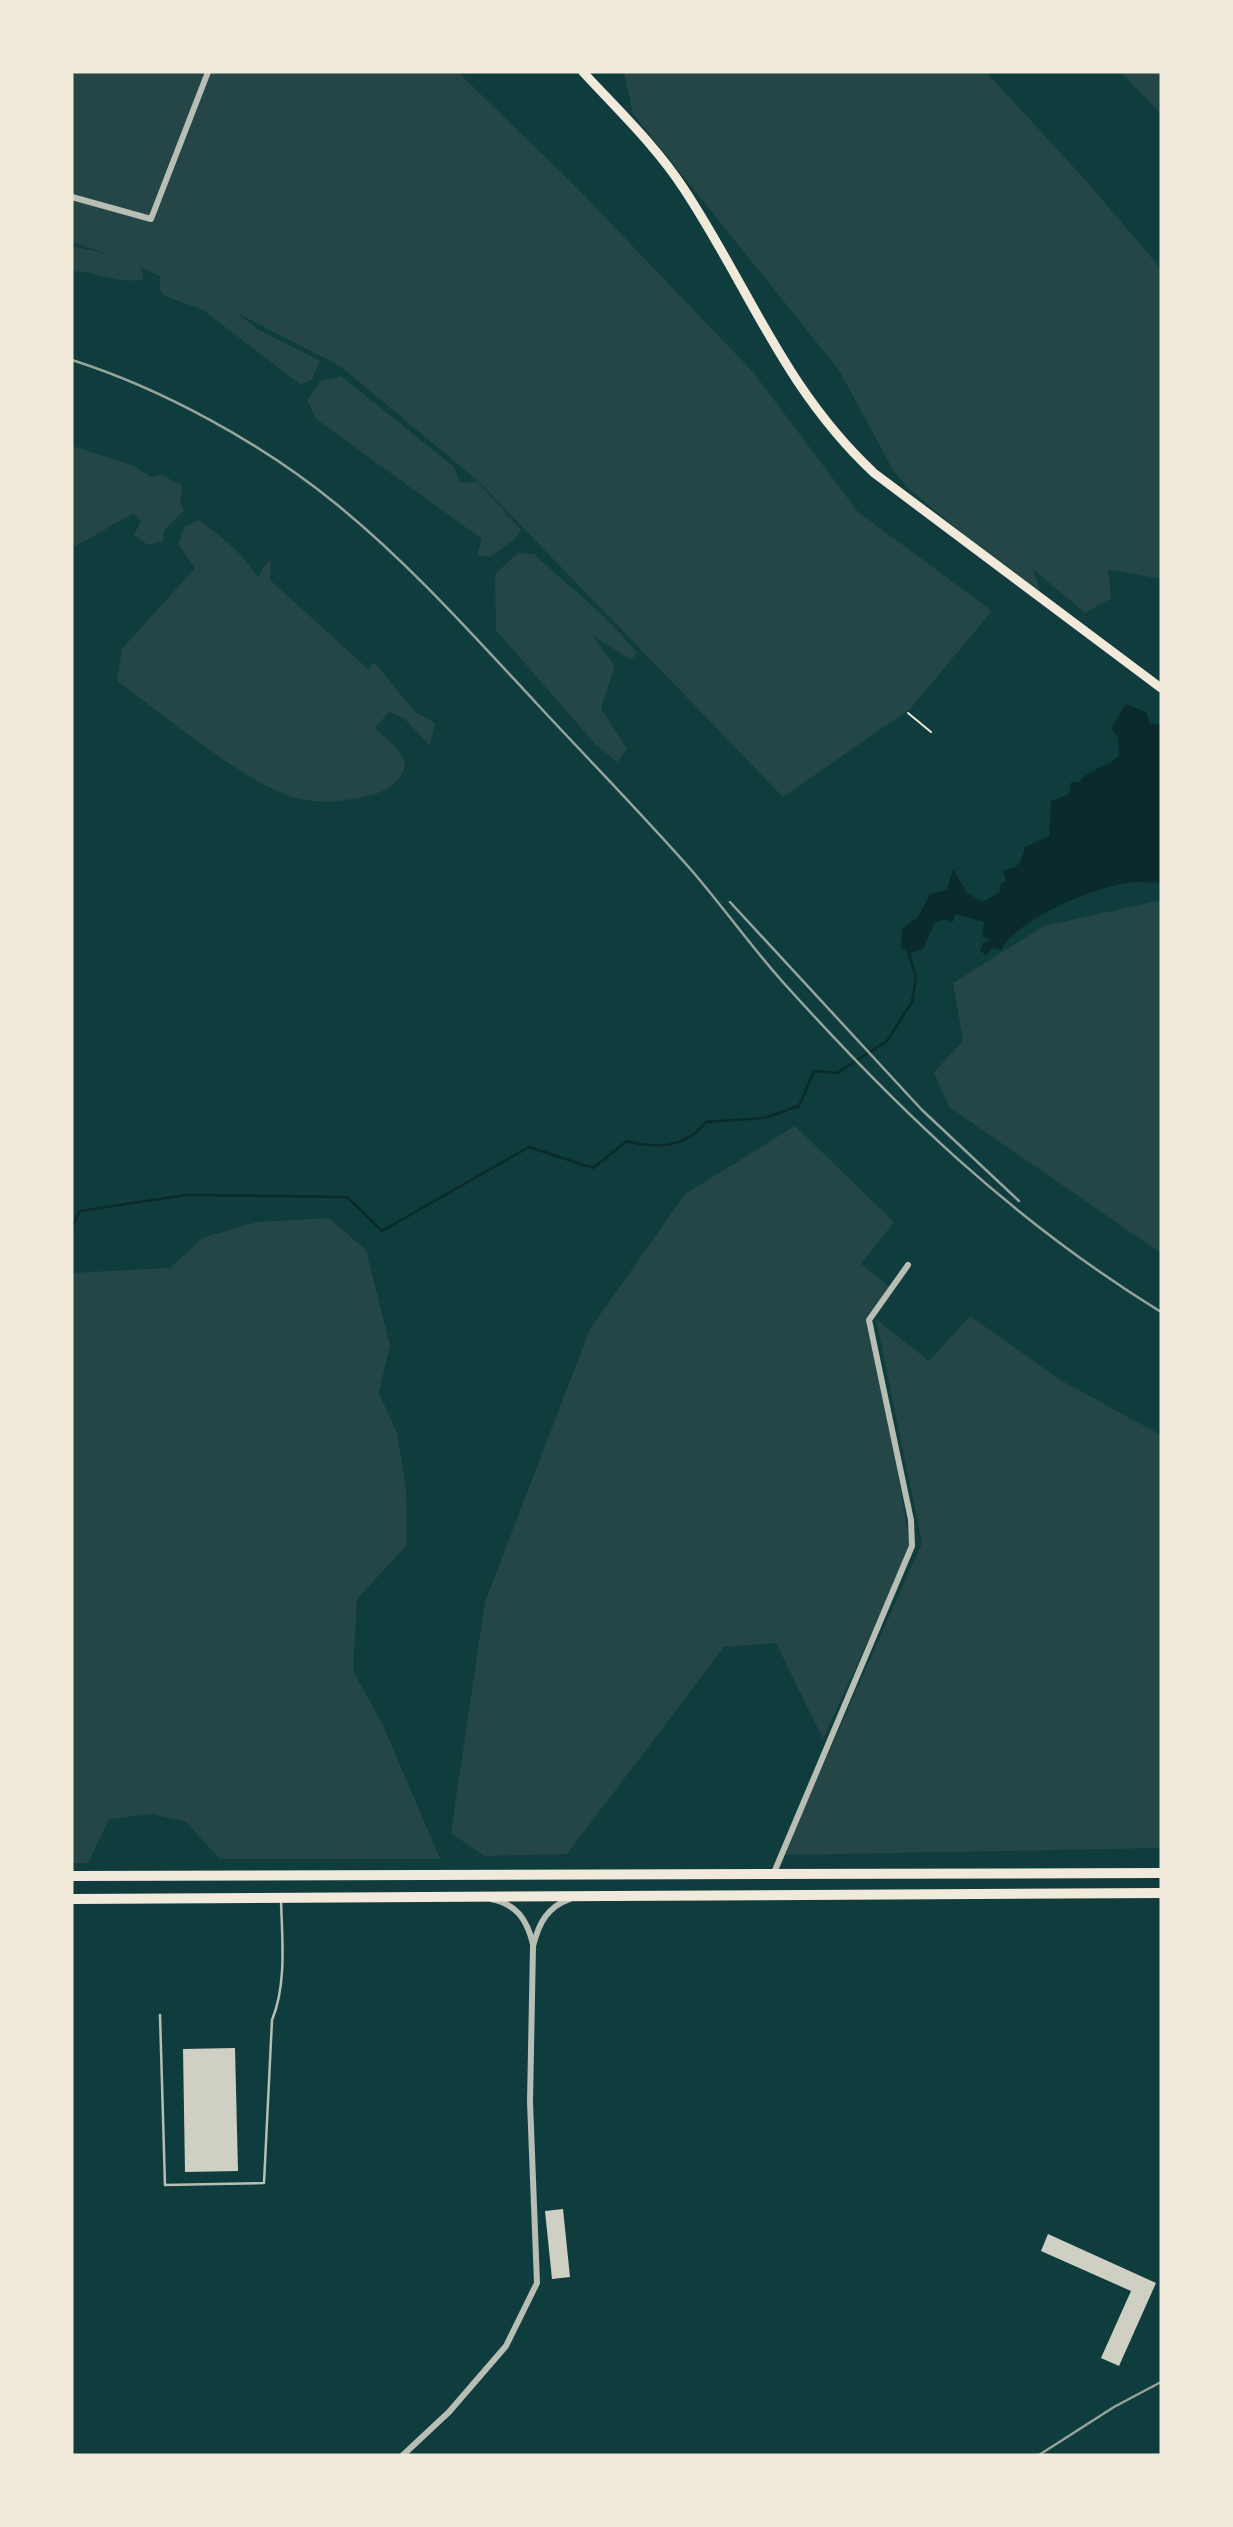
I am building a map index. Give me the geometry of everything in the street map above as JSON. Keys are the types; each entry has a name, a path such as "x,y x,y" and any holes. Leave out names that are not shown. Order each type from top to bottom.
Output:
{"main road":[{"path":"583,72 632,123 685,190 777,352 814,409 841,443 874,473 1161,688"},
{"path":"72,1876 772,1877 1161,1873"},
{"path":"72,1899 1161,1893"}],"street":[{"path":"72,197 151,219 208,72"},
{"path":"772,1877 912,1546 911,1520 886,1387 869,1320 908,1265"},
{"path":"403,2455 449,2413 506,2346 537,2283 530,2102 533,1946 529,1927 512,1907 470,1896"},
{"path":"533,1946 538,1927 547,1912 560,1903 579,1896"}],"lane":[{"path":"160,2015 165,2185 264,2183 272,2020 277,2007 283,1945 281,1896"}],"path":[{"path":"908,713 931,732"}],"shaded area":[{"path":"72,72 458,72 576,187 753,372 858,512 992,611 910,709 783,797 477,480 340,366 235,312 259,330 320,361 312,379 301,385 203,310 165,296 160,290 160,276 140,267 144,279 135,280 72,271 72,246 108,254 72,242"},
{"path":"624,72 986,72 1089,184 1161,269 1161,579 1108,569 1111,598 1085,613 1033,569 1041,592 986,553 907,487 892,468 839,370 633,114"},
{"path":"1121,72 1161,72 1161,114"},
{"path":"341,376 454,467 460,483 478,482 521,530 514,540 490,557 477,555 482,539 316,419 307,400 321,381"},
{"path":"72,446 134,466 151,477 161,475 182,485 180,502 184,510 164,530 163,541 148,545 134,535 141,521 134,513 72,548"},
{"path":"199,520 239,553 258,578 263,567 271,560 270,580 368,669 374,662 416,713 435,723 430,746 404,718 389,712 375,728 396,747 405,761 402,774 394,784 370,795 336,801 310,801 281,793 233,766 117,681 122,649 195,568 178,544 185,526"},
{"path":"518,553 534,554 601,614 637,653 631,660 592,635 615,666 601,708 627,749 617,762 595,744 496,630 495,574"},
{"path":"1126,704 1147,713 1149,723 1161,725 1161,882 1119,884 1081,896 1041,915 1010,938 1001,950 993,948 986,955 980,951 983,943 990,940 982,936 984,922 955,914 953,922 945,919 935,922 923,949 910,953 901,948 902,929 918,917 930,894 947,890 953,869 967,893 983,902 1000,892 1000,885 1006,881 1003,870 1013,868 1019,863 1025,847 1049,836 1051,801 1069,794 1071,782 1079,782 1119,755 1118,738 1111,728"},
{"path":"1161,902 1161,1253 949,1107 934,1072 963,1041 953,983 1044,926"},
{"path":"795,1126 894,1222 861,1264 891,1288 872,1313 909,1540 907,1556 823,1739 776,1643 724,1647 567,1854 484,1856 451,1833 485,1602 590,1329 685,1194"},
{"path":"329,1218 366,1250 390,1345 379,1393 397,1433 406,1490 407,1545 357,1599 353,1671 383,1725 440,1859 220,1859 185,1821 152,1814 109,1819 88,1863 72,1863 72,1273 170,1268 204,1237 258,1222"},
{"path":"970,1316 1062,1381 1161,1435 1161,1848 783,1855 922,1543 876,1319 929,1361"}],"building":[{"path":"235,2048 238,2171 185,2172 183,2049"},
{"path":"563,2209 570,2277 552,2279 545,2211"},
{"path":"1048,2234 1156,2283 1119,2366 1101,2358 1131,2291 1041,2251"}],"waterway":[{"path":"72,1227 80,1211 186,1195 347,1197 382,1231 529,1147 593,1168 627,1141 649,1145 670,1144 689,1137 706,1122 764,1118 799,1106 814,1071 837,1073 887,1041 912,1002 916,977 908,951"}],"railway":[{"path":"72,360 141,386 210,420 275,459 362,526 440,600 635,809 693,872 781,980 868,1073 1006,1201 1107,1277 1161,1312"},
{"path":"730,902 922,1110 1019,1201"},
{"path":"1039,2455 1114,2407 1161,2382"}]}
